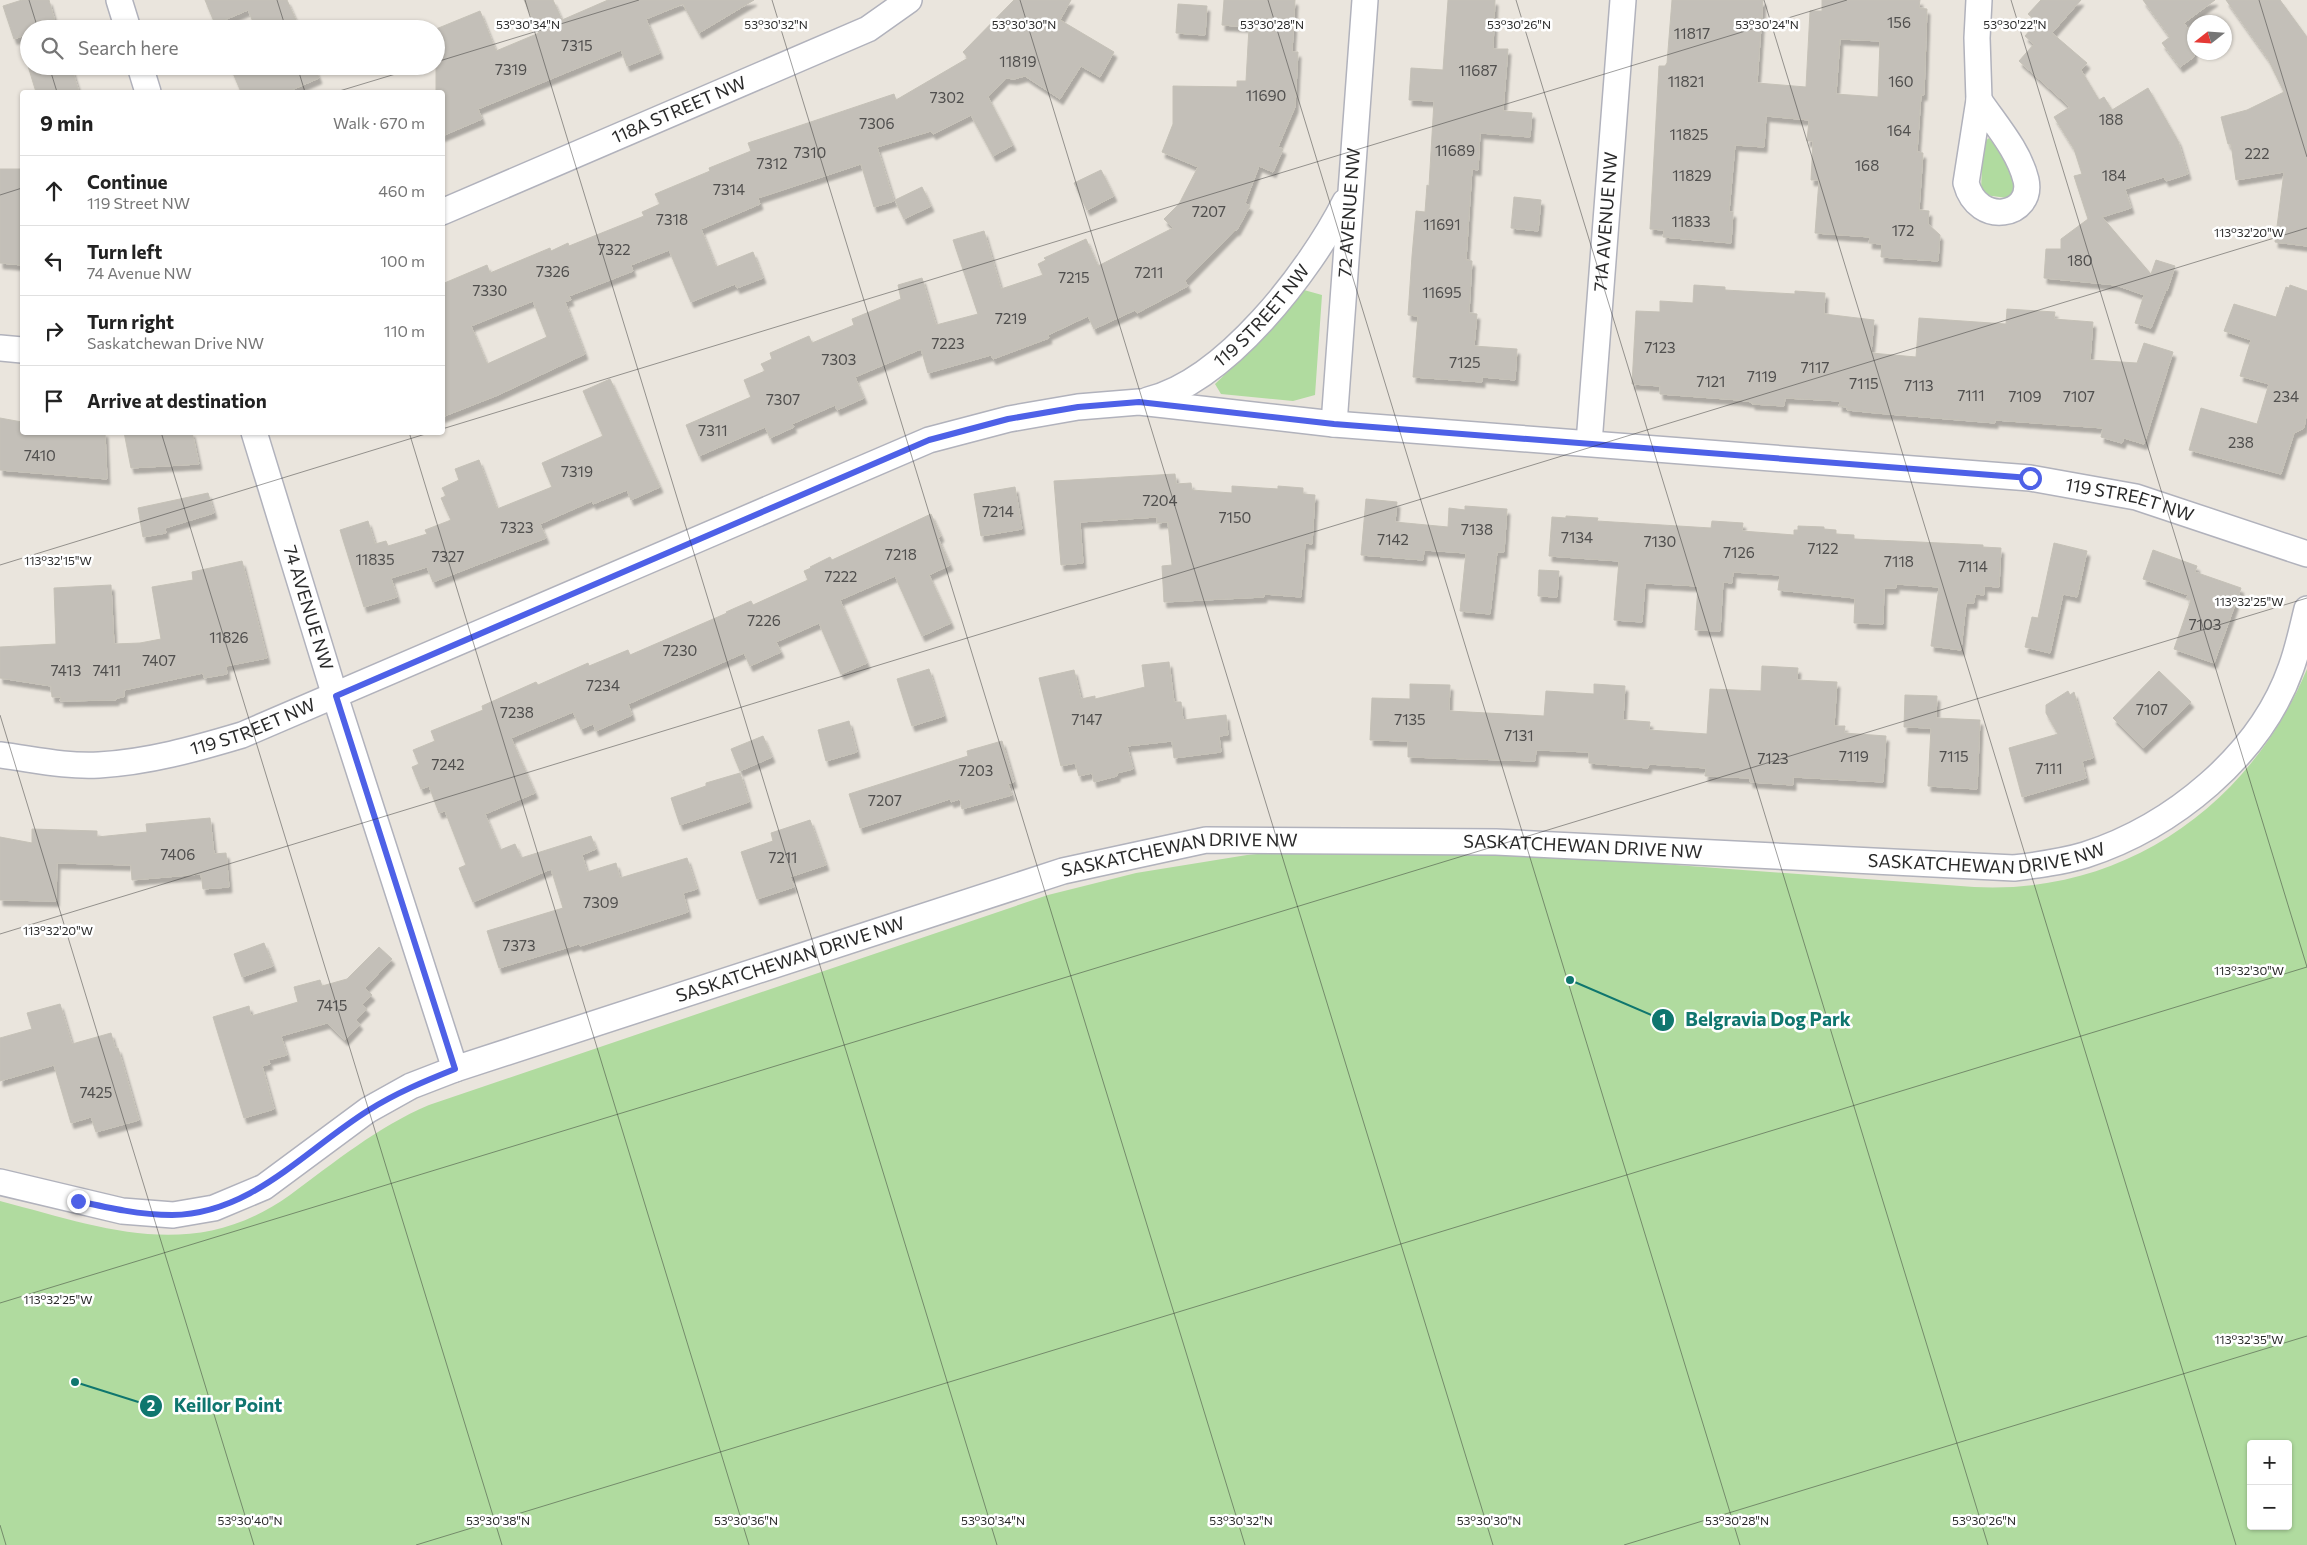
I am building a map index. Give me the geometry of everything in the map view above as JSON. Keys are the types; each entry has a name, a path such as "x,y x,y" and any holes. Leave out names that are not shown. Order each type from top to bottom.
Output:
{"street":[{"path":"119,0 125,20"},
{"name":"118A STREET NW","path":"445,211 868,29 909,0"},
{"name":"72 AVENUE NW","path":"1334,424 1365,0"},
{"name":"71A AVENUE NW","path":"1588,443 1623,0"},
{"path":"1979,0 1977,38 1980,100"},
{"path":"143,75 147,90"},
{"name":"119 STREET NW","path":"0,755 54,763 98,765 194,750 242,735 336,696 929,440 1008,419 1078,407 1139,402 1161,397 1192,382 1238,343 1286,294 1332,228 1350,193"},
{"path":"0,348 20,350"},
{"name":"119 STREET NW","path":"1139,402 1334,424 2030,478 2136,497 2307,554"},
{"name":"74 AVENUE NW","path":"255,435 455,1069"},
{"name":"SASKATCHEWAN DRIVE NW","path":"0,1182 122,1211 173,1215 214,1208 264,1187 368,1110 411,1086 455,1069 1063,871 1206,840 1496,842 2014,868 2084,855 2117,843 2149,828 2207,786 2232,761 2255,732 2279,694 2291,668 2307,609"}],"green space":[{"path":"1989,138 2016,172 2016,192 2007,198 1985,195 1981,190 1983,145"},
{"path":"1304,290 1322,295 1315,395 1293,401 1221,394 1215,384 1261,340"},
{"path":"2307,669 2307,1545 0,1545 0,1201 76,1221 148,1234 183,1234 218,1229 254,1216 290,1195 374,1134 429,1105 1048,895 1136,873 1247,855 1278,852 1446,848 1974,887 2029,886 2081,876 2130,858 2175,832 2216,800 2252,762 2282,718"}],"building":[{"path":"22,0 49,0 55,20 20,20 20,37 14,39 3,6"},
{"path":"205,0 287,0 296,20 252,20 248,10 224,20 213,20"},
{"path":"524,0 553,0 562,20 608,0 754,0 699,33 683,4 646,19 660,53 627,66 621,50 478,109 482,119 445,135 445,90 436,90 436,75 445,75 445,25 480,11 496,51 539,33"},
{"path":"1014,0 1071,0 1060,20 1114,52 1100,77 1081,66 1060,99 1025,76 1014,79 1006,78 988,97 1013,145 993,156 971,115 933,134 931,131 877,147 894,201 874,207 861,164 758,198 760,204 701,229 716,267 753,252 763,278 737,288 735,284 691,302 669,250 631,265 633,271 569,296 571,300 565,302 585,354 498,395 445,416 445,283 487,265 490,273 550,248 551,251 568,243 569,246 644,216 642,212 660,204 655,194 710,171 709,168 751,151 748,143 894,94 896,100 968,58 963,52","holes":["533,301 547,337 487,364 471,326"]},
{"path":"1224,0 1295,0 1292,52 1298,52 1295,107 1278,147 1283,149 1273,172 1259,166 1245,203 1250,206 1237,230 1185,281 1188,286 1137,313 1135,310 1094,329 1088,316 1048,335 1049,338 993,359 991,355 928,373 921,349 855,377 864,398 837,410 835,405 792,424 794,427 770,438 765,427 699,456 686,425 751,397 744,380 765,371 761,364 772,359 770,353 809,336 812,343 854,325 852,319 901,299 898,285 922,278 936,325 978,314 953,240 984,231 1001,289 1043,275 1038,264 1046,260 1044,258 1086,239 1098,266 1173,228 1164,219 1179,204 1198,167 1162,152 1173,124 1173,86 1237,87 1237,81 1246,81 1249,27 1222,25"},
{"path":"1448,0 1495,0 1493,49 1508,49 1503,111 1532,113 1530,137 1480,133 1478,170 1472,169 1466,260 1472,261 1469,313 1477,314 1474,346 1517,349 1515,380 1482,377 1482,382 1413,377 1418,316 1408,315 1412,256 1416,211 1425,212 1427,185 1429,186 1434,101 1409,100 1411,68 1443,70"},
{"path":"1672,0 1763,0 1757,83 1806,87 1810,11 1822,11 1822,0 1920,0 1919,8 1927,9 1924,95 1921,95 1917,152 1923,153 1919,210 1929,211 1928,224 1940,235 1938,261 1881,257 1882,244 1869,243 1870,237 1815,233 1819,180 1811,180 1813,141 1807,141 1809,120 1766,116 1764,147 1735,145 1729,212 1733,212 1731,243 1663,237 1664,230 1650,229 1659,66 1665,66 1667,63","holes":["1840,39 1880,41 1878,97 1836,94"]},
{"path":"2041,0 2081,0 2052,33 2087,63 2081,70 2099,100 2104,97 2112,110 2148,88 2178,141 2188,174 2166,181 2164,177 2125,189 2131,208 2102,217 2151,274 2156,260 2175,266 2167,291 2151,328 2135,323 2144,295 2116,285 2044,278 2046,249 2061,249 2061,239 2088,219 2074,176 2082,174 2074,149 2054,117 2070,107 2019,61 2034,44 2025,36 2037,22 2028,14"},
{"path":"2143,0 2215,0 2195,15 2187,15 2187,21 2184,23 2187,27 2187,60 2190,60 2180,67 2162,43 2170,37"},
{"path":"2226,0 2280,0 2307,37 2307,246 2275,242 2284,172 2236,180 2231,144 2228,144 2221,117 2247,110 2284,92 2268,59"},
{"path":"1178,4 1207,6 1205,35 1176,33"},
{"path":"31,75 74,75 78,90 35,90"},
{"path":"234,75 318,75 319,78 292,90 240,90"},
{"path":"0,169 20,169 20,265 0,263"},
{"path":"1101,170 1114,196 1087,210 1074,183"},
{"path":"922,187 931,206 904,219 895,200"},
{"path":"1514,197 1541,200 1538,231 1511,228"},
{"path":"1694,285 1725,287 1725,290 1795,294 1795,291 1825,293 1824,314 1874,320 1871,353 1916,357 1919,318 2006,324 2007,309 2055,312 2054,319 2093,322 2090,360 2137,363 2144,343 2173,352 2144,444 2124,438 2122,443 2101,437 2103,428 1995,420 1995,423 1876,413 1847,410 1847,407 1839,406 1840,401 1785,398 1784,406 1752,404 1752,402 1739,400 1660,394 1660,386 1632,384 1636,311 1660,312 1660,301 1693,303"},
{"path":"2290,285 2307,291 2307,410 2304,428 2294,433 2281,474 2189,450 2201,408 2257,424 2269,384 2240,376 2251,340 2224,331 2234,304 2276,317 2286,287 2289,288"},
{"path":"610,379 660,487 631,500 627,490 593,504 592,501 540,524 546,538 433,582 427,567 391,578 397,597 364,607 340,530 368,521 375,544 386,541 388,546 427,534 425,530 451,520 441,498 446,496 442,488 459,480 455,469 479,460 497,509 552,487 542,463 603,436 583,391"},
{"path":"0,418 20,422 20,435 105,435 107,479 0,470"},
{"path":"125,435 193,435 199,464 131,468"},
{"path":"1175,474 1176,484 1191,483 1192,490 1232,493 1232,486 1278,489 1278,486 1303,488 1303,494 1315,495 1312,544 1305,543 1301,597 1264,594 1264,597 1164,602 1162,566 1172,565 1168,522 1157,523 1157,517 1080,522 1083,563 1061,565 1054,481"},
{"path":"1015,487 1022,529 981,536 974,494"},
{"path":"208,493 214,513 165,528 166,533 143,537 138,508"},
{"path":"1366,499 1397,502 1395,522 1448,527 1449,508 1465,510 1465,506 1507,509 1504,552 1497,552 1490,614 1460,611 1466,553 1424,550 1423,560 1361,555"},
{"path":"931,514 941,536 938,538 950,565 929,575 951,623 922,636 895,576 840,600 867,663 841,674 819,623 776,642 781,652 750,666 744,653 628,704 632,715 596,731 593,724 581,729 573,712 511,738 535,793 485,814 500,850 515,844 521,858 591,836 596,849 582,855 587,872 616,863 620,878 687,858 697,889 683,893 688,912 580,946 579,944 499,968 487,931 563,908 551,869 473,902 459,868 466,865 445,811 439,813 429,786 421,789 412,767 419,764 413,750 435,741 431,731 483,710 482,706 536,682 538,685 588,663 589,666 628,650 630,655 751,601 753,605 808,580 804,571 810,567 830,557 832,560"},
{"path":"1566,516 1598,518 1597,521 1711,528 1712,521 1743,523 1742,531 1794,535 1794,530 1798,530 1798,526 1824,527 1824,529 1836,530 1836,534 1854,535 1854,539 1983,545 1983,547 2001,548 1999,587 1984,586 1984,595 1975,594 1974,603 1966,603 1961,650 1931,646 1939,587 1896,584 1896,588 1884,588 1883,624 1854,623 1855,598 1778,590 1780,575 1733,572 1732,583 1723,582 1720,631 1695,630 1698,586 1645,583 1642,622 1614,620 1619,561 1549,556 1552,517 1566,518"},
{"path":"2054,543 2087,551 2077,597 2063,594 2050,653 2025,647 2032,617 2038,618"},
{"path":"2153,550 2197,566 2195,572 2241,588 2214,663 2174,649 2191,600 2186,599 2188,595 2143,579"},
{"path":"242,561 267,658 226,666 227,674 204,678 203,673 124,690 124,697 116,698 116,700 60,701 61,697 52,697 51,686 0,678 0,647 56,644 54,588 111,585 114,644 140,643 161,639 152,587 193,580 192,572"},
{"path":"1539,570 1559,571 1557,597 1538,596"},
{"path":"1169,662 1174,702 1181,702 1183,720 1226,715 1228,735 1219,736 1221,752 1174,758 1172,741 1127,746 1133,769 1117,773 1117,776 1094,782 1092,773 1079,776 1075,763 1061,766 1039,678 1074,670 1081,699 1095,696 1095,699 1145,687 1142,665"},
{"path":"1762,666 1798,668 1797,680 1837,682 1834,726 1845,726 1844,733 1886,736 1883,782 1793,777 1793,785 1750,782 1750,778 1705,776 1706,768 1649,764 1648,768 1589,763 1589,752 1536,750 1535,761 1408,757 1408,741 1370,740 1372,698 1410,699 1410,684 1450,685 1449,711 1544,716 1546,691 1594,694 1594,684 1625,686 1623,720 1650,722 1649,730 1707,734 1710,689 1761,691"},
{"path":"929,669 944,716 912,726 897,679"},
{"path":"2159,671 2191,702 2143,748 2113,718"},
{"path":"2068,691 2070,695 2074,692 2093,758 2082,761 2086,778 2022,797 2009,748 2058,734 2046,713 2046,705"},
{"path":"1905,695 1937,696 1936,718 1980,720 1977,789 1928,786 1931,728 1904,727"},
{"path":"849,721 857,752 826,761 818,730"},
{"path":"763,736 772,757 740,771 731,749"},
{"path":"1002,741 1014,782 1008,784 1012,795 962,809 960,799 951,802 950,799 860,828 849,794 968,756 967,751"},
{"path":"740,773 749,802 680,825 671,798 706,786 706,783"},
{"path":"210,818 214,854 226,853 229,887 203,889 201,874 132,880 131,865 57,863 56,901 0,900 0,837 32,843 32,829 97,831 97,837 147,832 146,824"},
{"path":"810,820 826,865 790,877 794,887 757,899 741,852 773,841 771,833"},
{"path":"264,943 273,966 242,977 234,954"},
{"path":"379,947 392,959 365,988 372,995 362,1004 367,1009 356,1020 360,1024 345,1040 327,1023 281,1036 287,1055 268,1060 270,1064 262,1066 274,1109 244,1118 213,1017 249,1006 251,1016 298,1002 294,987 320,980 322,986 347,979"},
{"path":"60,1004 72,1044 111,1033 115,1048 118,1048 139,1120 96,1132 91,1117 71,1123 54,1065 0,1081 0,1038 32,1029 27,1013"}],"place":[{"name":"Belgravia Dog Park","path":"1570,980"},
{"name":"Keillor Point","path":"75,1382"}],"route":[{"path":"78,1201 122,1211 173,1215 214,1208 264,1187 368,1110 411,1086 455,1069 336,696 929,440 1008,419 1078,407 1139,402 1334,424 2030,478"}]}
